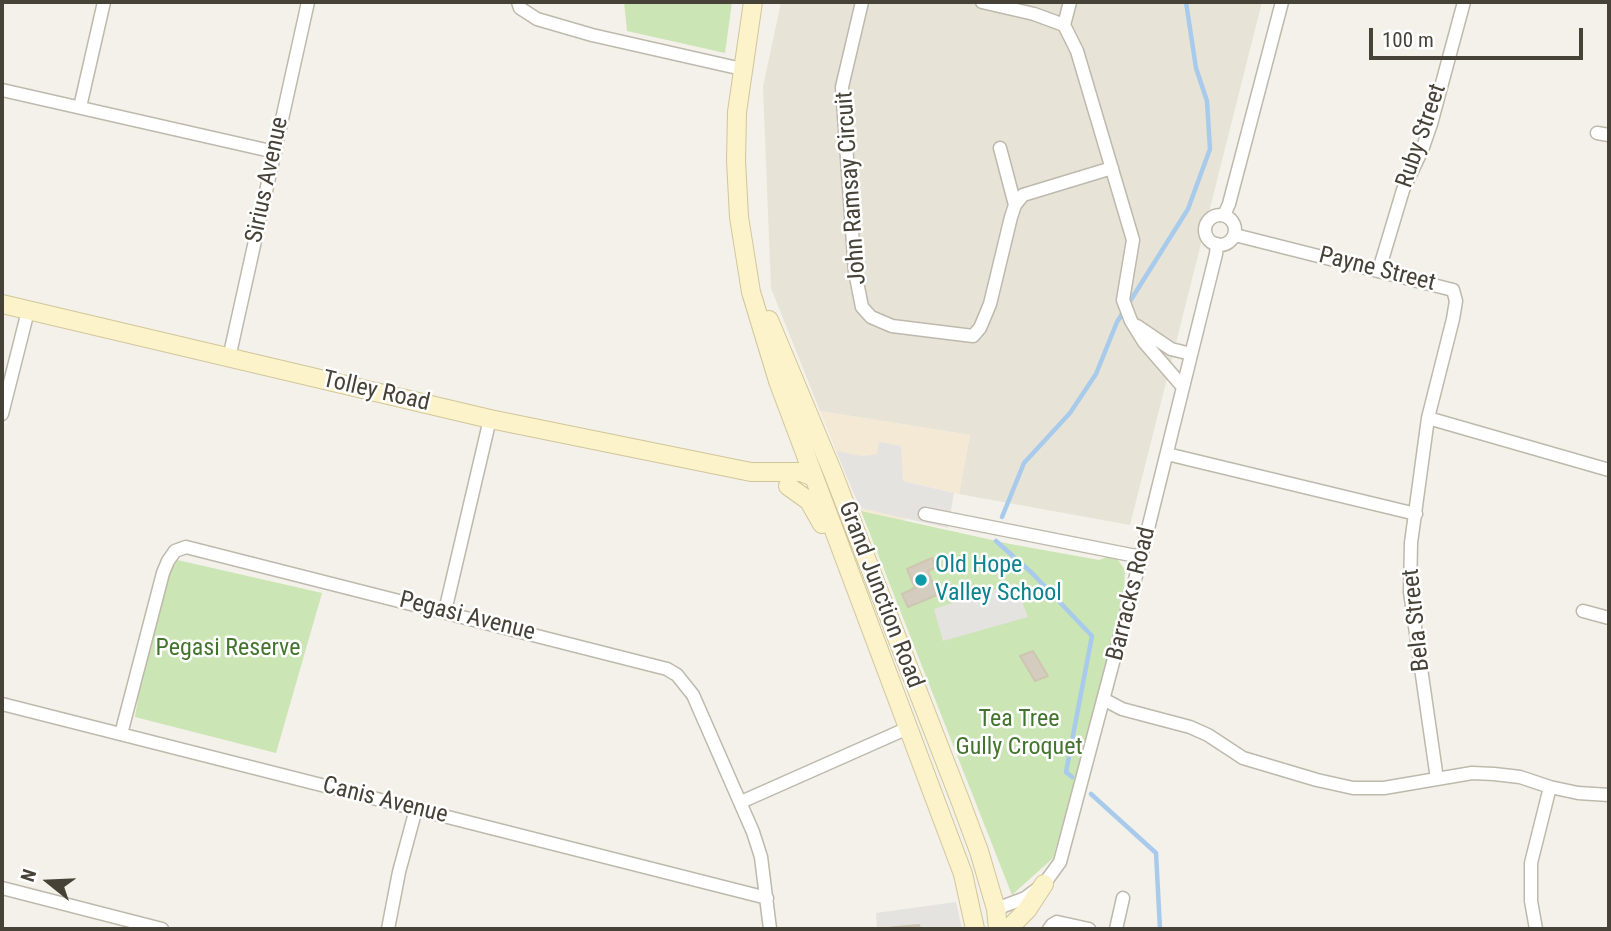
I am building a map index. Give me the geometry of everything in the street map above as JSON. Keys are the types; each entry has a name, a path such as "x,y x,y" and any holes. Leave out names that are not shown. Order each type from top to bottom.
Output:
{"main road":[{"name":"Grand Junction Road","path":"753,2 737,112 736,161 739,217 758,324 963,874 974,922"},
{"name":"Grand Junction Road","path":"747,265 833,473 979,851 996,909 998,929"},
{"name":"Tolley Road","path":"2,304 490,419 808,484 814,478 833,473"},
{"path":"799,436 785,479 814,507 854,605 867,619"},
{"path":"908,728 928,719"},
{"path":"1008,929 1027,911 1044,884"},
{"path":"974,922 996,909"}],"street":[{"path":"80,107 104,2"},
{"name":"Sirius Avenue","path":"229,358 308,2"},
{"path":"518,2 520,8 537,19 592,35 742,69"},
{"name":"John Ramsay Circuit","path":"862,2 842,87 855,272 862,307 871,317 892,326 973,336 980,328 990,304 1016,205"},
{"path":"982,2 1064,25"},
{"path":"1070,2 1064,25 1076,51 1133,240 1124,300 1131,320 1144,342 1183,387"},
{"path":"1224,215 1282,2"},
{"name":"Ruby Street","path":"1379,270 1403,190 1431,124 1464,2"},
{"path":"2,90 275,152"},
{"path":"1000,148 1016,205"},
{"path":"1016,205 1023,195 1112,168"},
{"path":"1224,215 1232,221 1236,230 1227,243 1217,244 1208,238 1206,226 1213,217 1224,215"},
{"name":"Payne Street","path":"1234,235 1453,290 1456,301 1453,319 1428,418"},
{"name":"Barracks Road","path":"996,909 1025,898 1044,884 1060,862 1105,700 1217,244"},
{"path":"2,414 28,311"},
{"path":"1131,320 1171,349 1191,354"},
{"path":"1428,418 1609,470"},
{"name":"Bela Street","path":"1428,418 1411,544 1410,593 1437,779"},
{"path":"445,611 490,419"},
{"path":"1167,454 1416,513"},
{"path":"925,514 1141,557"},
{"name":"Pegasi Avenue","path":"121,734 163,573 175,551 186,547 653,665 677,676 693,695 741,802 761,857 770,929"},
{"path":"1583,611 1609,618"},
{"path":"1105,700 1122,709 1190,727 1208,735 1243,758 1353,788 1384,788 1472,773 1520,777 1578,793 1609,795"},
{"name":"Canis Avenue","path":"2,704 767,898"},
{"path":"741,802 908,728"},
{"path":"1536,929 1531,901 1531,863 1550,787"},
{"path":"388,929 399,872 416,809"},
{"path":"2,888 162,929"},
{"path":"1116,929 1123,898"},
{"path":"1049,929 1057,922 1089,929"}],"shaded area":[{"path":"781,2 1262,2 1130,525 959,494 970,435 820,411 771,288 763,87"},
{"path":"820,411 970,435 959,494 903,481 905,521 861,511"},
{"path":"879,442 901,446 903,481 954,493 948,528 860,508 836,451 862,456 877,454"},
{"path":"1015,583 1028,617 943,641 934,609"},
{"path":"956,902 962,929 877,929 876,913"}],"green space":[{"path":"624,2 732,2 725,53 627,31"},
{"name":"Tea Tree Gully Croquet","path":"861,511 1010,544 1099,560 1110,556 1118,560 1125,570 1124,589 1092,722 1053,858 1012,895"},
{"name":"Pegasi Reserve","path":"173,559 322,593 276,753 135,717 140,685"}],"building":[{"name":"Old Hope Valley School","path":"932,558 936,567 928,571 937,595 908,607 902,594 915,588 907,569"},
{"path":"1033,651 1048,676 1035,681 1020,656"},
{"path":"919,925 920,929 887,929 887,928"}],"waterway":[{"path":"1002,517 1024,463 1070,413 1096,374 1117,322 1188,209 1210,149 1207,101 1196,68 1186,2"},
{"path":"996,541 1032,573 1092,636 1066,772 1072,777"},
{"path":"1091,794 1156,853 1160,929"}],"place":[{"name":"Old Hope Valley School","path":"921,580"}]}
